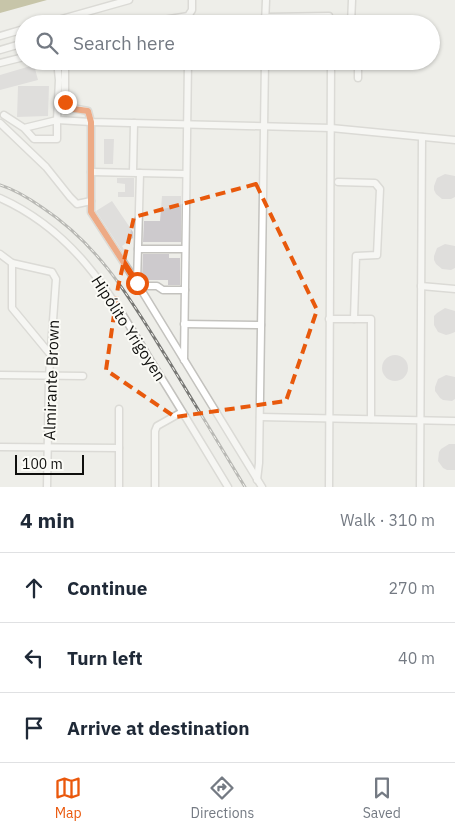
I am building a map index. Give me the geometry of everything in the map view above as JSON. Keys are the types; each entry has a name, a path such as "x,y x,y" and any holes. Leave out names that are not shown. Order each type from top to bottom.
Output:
{"street":[{"path":"76,15 129,0"},
{"path":"189,15 192,10 192,0"},
{"path":"265,15 266,0"},
{"path":"351,15 352,0"},
{"path":"0,36 15,32"},
{"path":"0,50 15,46"},
{"path":"0,64 15,60"},
{"path":"4,115 24,128 34,139 58,139 58,70"},
{"path":"64,70 65,102 67,108 88,111 91,122 91,212 137,283 262,487"},
{"path":"184,361 188,70"},
{"path":"257,480 260,417 265,70"},
{"path":"329,487 331,70"},
{"path":"358,70 358,78"},
{"path":"24,128 57,120 330,128 455,140"},
{"path":"0,123 46,167 70,198 77,204 91,200"},
{"path":"134,123 137,173 137,283"},
{"path":"420,487 422,137"},
{"path":"91,172 186,174"},
{"path":"338,182 375,183 380,189 377,255 356,256 354,319"},
{"name":"Hipólito Yrigoyen","path":"0,198 23,209 51,228 95,274 110,294 228,487"},
{"path":"138,249 185,249"},
{"path":"0,254 12,263 12,308 50,354"},
{"name":"Almirante Brown","path":"12,263 52,272 56,278 48,376 47,487"},
{"path":"137,283 145,286 157,286 163,290 185,290"},
{"path":"421,286 455,289"},
{"path":"330,319 370,319 370,419"},
{"path":"184,324 261,325"},
{"path":"0,375 83,376"},
{"path":"119,409 119,487"},
{"path":"155,487 155,430 157,426 182,412"},
{"path":"260,417 455,421"},
{"path":"0,447 119,448"}],"highlighted area":[{"path":"256,184 317,310 286,401 175,417 106,370 118,287 134,217"}],"shaded area":[{"path":"0,0 47,0 0,13"}],"building":[{"path":"17,70 35,70 38,80 0,90 0,75"},
{"path":"18,86 49,86 48,116 17,117"},
{"path":"104,139 114,139 113,164 104,164"},
{"path":"445,174 455,176 455,197 451,199 442,199 434,190 437,178"},
{"path":"117,178 134,178 134,197 118,197 118,192 125,192 125,184 117,183"},
{"path":"162,196 181,196 181,242 143,242 144,221 160,221"},
{"path":"112,201 133,232 133,238 122,246 126,253 124,254 96,211"},
{"path":"445,244 455,246 455,268 451,270 442,269 434,260 437,248"},
{"path":"143,254 169,254 169,258 180,258 180,285 168,285 168,280 142,280"},
{"path":"445,308 455,311 455,332 446,335 438,332 434,325 434,316"},
{"path":"395,355 404,359 408,368 404,377 395,381 386,377 382,368 386,359"},
{"path":"446,375 455,377 455,399 452,401 443,400 435,391 438,379"},
{"path":"449,444 455,444 455,470 443,468 438,461 439,452"}],"railway":[{"path":"0,185 17,192 43,208 64,224 100,259 143,320 245,487"}],"route":[{"path":"65,102 67,108 88,111 91,122 91,212 137,283"}]}
